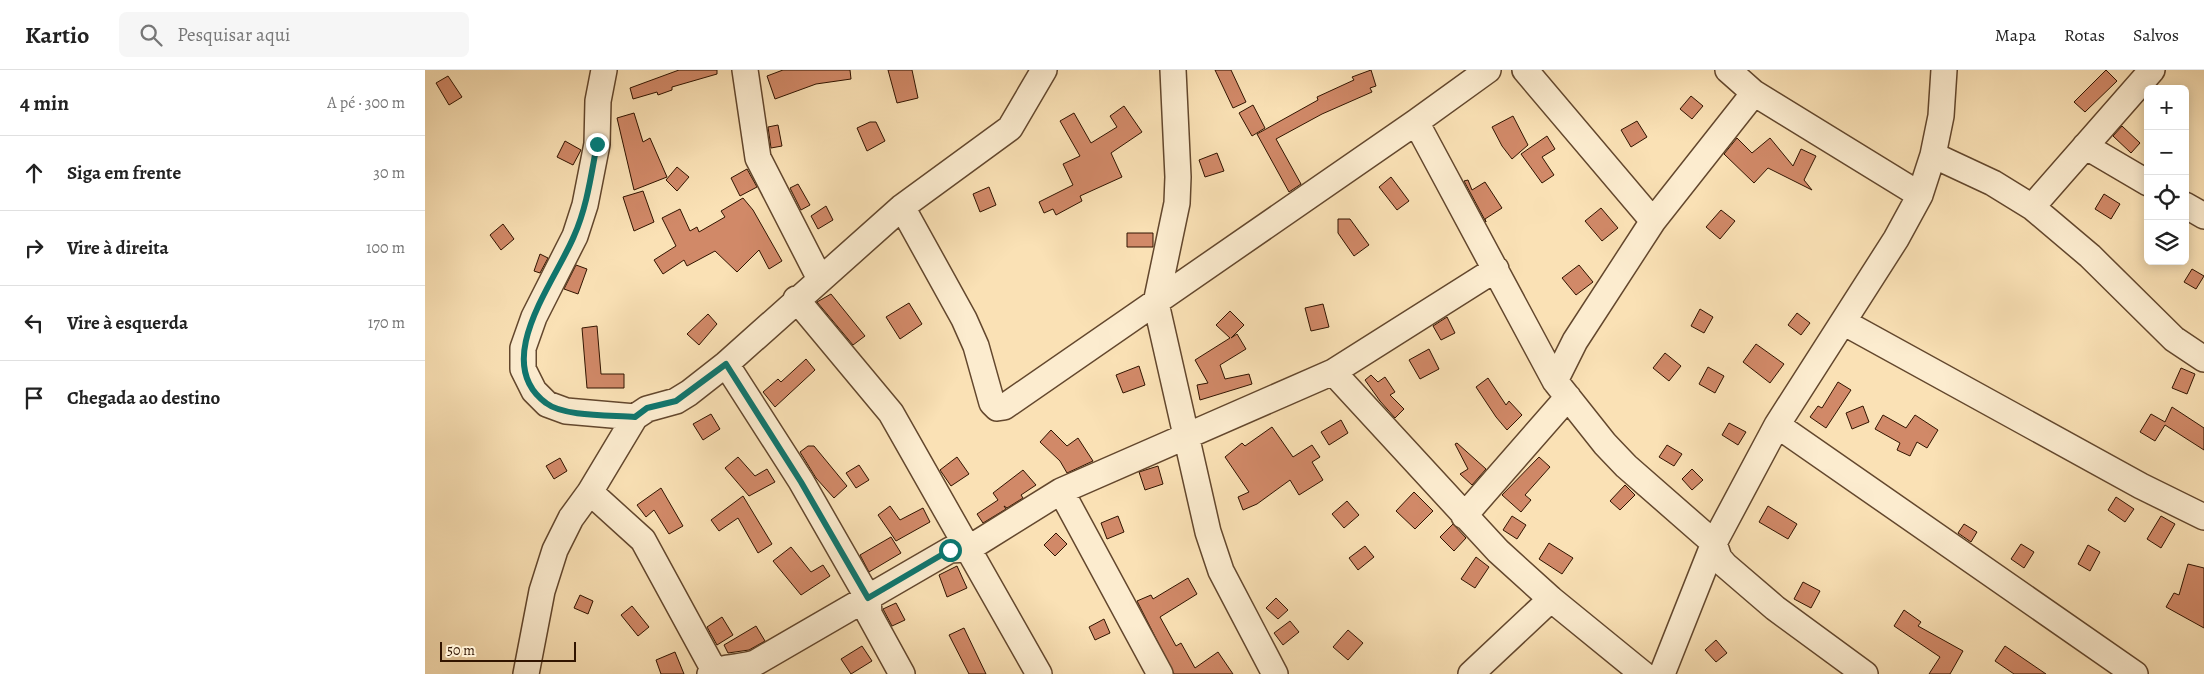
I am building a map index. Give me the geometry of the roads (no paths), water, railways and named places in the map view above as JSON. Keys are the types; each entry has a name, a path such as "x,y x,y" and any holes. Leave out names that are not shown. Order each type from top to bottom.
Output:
{"street":[{"path":"604,70 597,101 597,144 585,205 575,236 534,317 523,348 523,369 533,391 547,404 565,411 635,417"},
{"path":"745,70 758,158 820,279"},
{"path":"526,674 547,573 571,518 590,492 635,417 647,408 676,401 726,364 796,299 902,207 1010,128 1044,70"},
{"path":"1173,70 1178,177 1177,202 1156,303 1208,532 1221,571 1275,674"},
{"path":"902,207 964,319 976,346 992,403 997,408 1004,407 1416,122 1487,70"},
{"path":"1525,70 1653,221"},
{"path":"1728,70 1754,93 1920,195"},
{"path":"1662,674 1714,544 1777,426 1895,239 1920,195 1933,155 1941,116 1944,70"},
{"path":"2032,207 2152,70"},
{"path":"1464,516 1562,389 1575,341 1653,221 1754,93"},
{"path":"1416,122 1562,389 1605,444 1626,466 1714,544 1719,558 1725,566 1775,608 1862,673"},
{"path":"2085,146 2144,181"},
{"path":"1933,155 1993,183 2032,207 2090,256 2174,339 2204,359"},
{"path":"2189,207 2204,216"},
{"path":"590,492 643,540 713,673 743,668 755,663 950,550 968,549 1061,491 1185,435 1333,372 1496,270"},
{"path":"796,299 891,412 1039,674"},
{"path":"1843,322 2141,486 2204,517"},
{"path":"726,364 801,482 868,598 869,614 903,674"},
{"path":"1333,372 1498,551 1551,599 1643,674"},
{"path":"1777,426 2135,674"},
{"path":"1061,491 1160,674"},
{"path":"1471,674 1551,599"}]}
